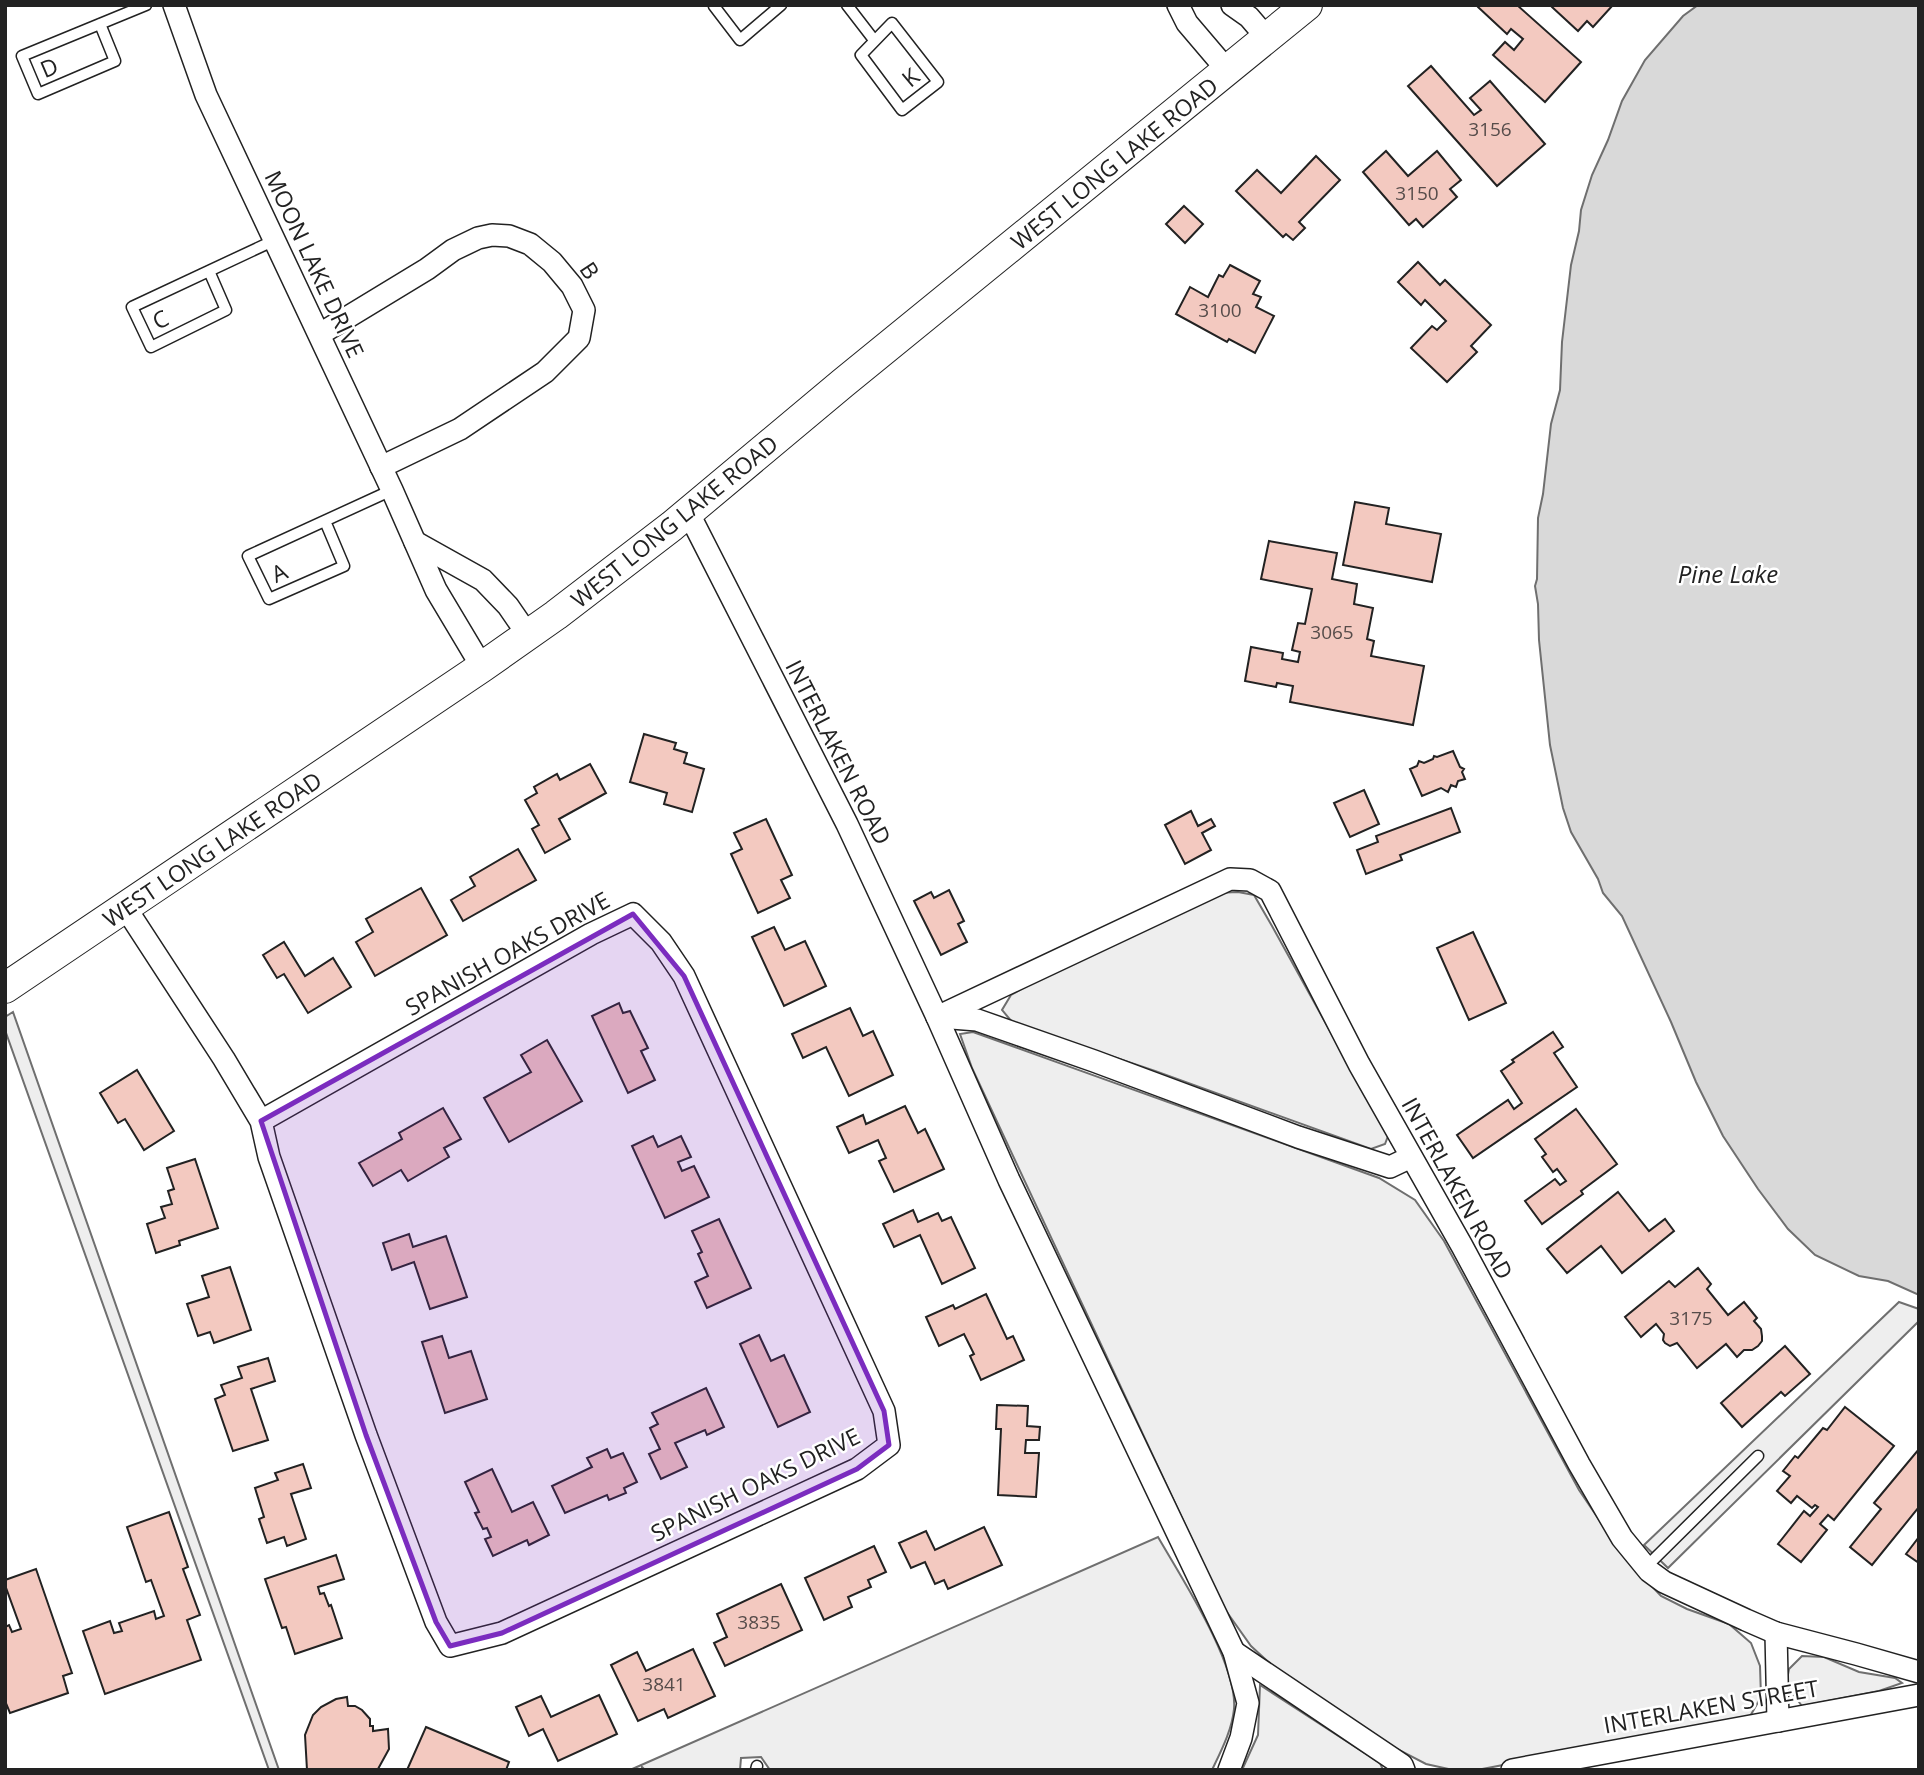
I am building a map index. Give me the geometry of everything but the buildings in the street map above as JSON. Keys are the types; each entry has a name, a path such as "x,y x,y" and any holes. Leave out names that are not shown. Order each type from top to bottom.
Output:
{"main road":[{"name":"WEST LONG LAKE ROAD","path":"5,988 528,635 688,512 1307,5"}],"street":[{"name":"MOON LAKE DRIVE","path":"174,5 206,95 320,334 436,590 482,667"},
{"path":"1178,5 1187,23 1227,70"},
{"path":"1232,5 1249,17 1267,38"},
{"name":"B","path":"320,334 427,269 453,250 492,235 509,236 530,244 552,262 572,286 584,310 579,338 545,372 460,429 381,467"},
{"name":"INTERLAKEN ROAD","path":"688,512 847,824 1009,1180 1234,1652 1248,1703 1241,1738 1229,1770"},
{"path":"415,542 483,580 508,606 528,635"},
{"name":"INTERLAKEN ROAD","path":"937,1017 1230,879 1250,880 1270,891 1359,1064 1462,1246 1578,1464 1622,1538 1646,1567 1664,1582 1776,1633 1919,1672"},
{"name":"SPANISH OAKS DRIVE","path":"125,907 211,1038 261,1121 270,1157 366,1434 436,1622 450,1646 502,1633 857,1469 889,1445 884,1410 684,976 661,942 633,914 591,934 261,1121"},
{"path":"937,1017 976,1020 1298,1137 1390,1167 1411,1157"},
{"path":"1776,1633 1778,1721"},
{"path":"1234,1652 1402,1765 1404,1770"},
{"name":"INTERLAKEN STREET","path":"1512,1770 1919,1695"}],"lane":[{"name":"D","path":"100,24 115,61 38,94 22,56 146,5"},
{"path":"716,5 714,6 740,40 781,5"},
{"path":"847,5 874,40"},
{"name":"K","path":"892,23 938,82 902,110 861,55 874,40 892,23"},
{"name":"C","path":"209,271 226,310 151,347 132,307 275,240"},
{"name":"A","path":"325,521 344,566 269,599 248,556 392,490"},
{"path":"1646,1567 1758,1456"}],"highlighted area":[{"path":"633,914 684,976 884,1411 889,1445 857,1469 502,1633 450,1646 436,1622 366,1435 261,1121"}],"shaded area":[{"path":"1238,892 1254,895 1388,1136 1385,1144 1371,1149 1013,1023 1002,1010 1011,995 1032,983 1215,893"},
{"path":"13,1012 279,1770 269,1770 5,1030 5,1017"},
{"path":"973,1032 1379,1178 1415,1200 1444,1241 1579,1490 1625,1558 1661,1596 1687,1609 1729,1624 1751,1643 1760,1666 1761,1697 1749,1718 1477,1770 1453,1770 1426,1764 1397,1749 1277,1670 1251,1646 1224,1608 972,1068 960,1034"},
{"path":"1899,1302 1919,1309 1919,1321 1668,1568 1644,1545"},
{"path":"1158,1537 1218,1645 1233,1690 1231,1725 1212,1770 770,1770 761,1757 741,1758 740,1770 645,1770 642,1767 642,1770 630,1770"},
{"path":"1802,1656 1824,1657 1859,1672 1895,1678 1902,1683 1879,1691 1802,1706 1786,1685 1789,1669"},
{"path":"1260,1685 1380,1763 1383,1770 1242,1770 1258,1735"}],"water":[{"name":"Pine Lake","path":"1698,5 1919,5 1919,1295 1888,1281 1859,1276 1815,1255 1788,1229 1758,1189 1723,1136 1622,916 1603,893 1571,832 1563,808 1550,745 1535,586 1538,518 1551,424 1560,390 1562,342 1581,210 1622,101 1645,60 1683,16"}]}
